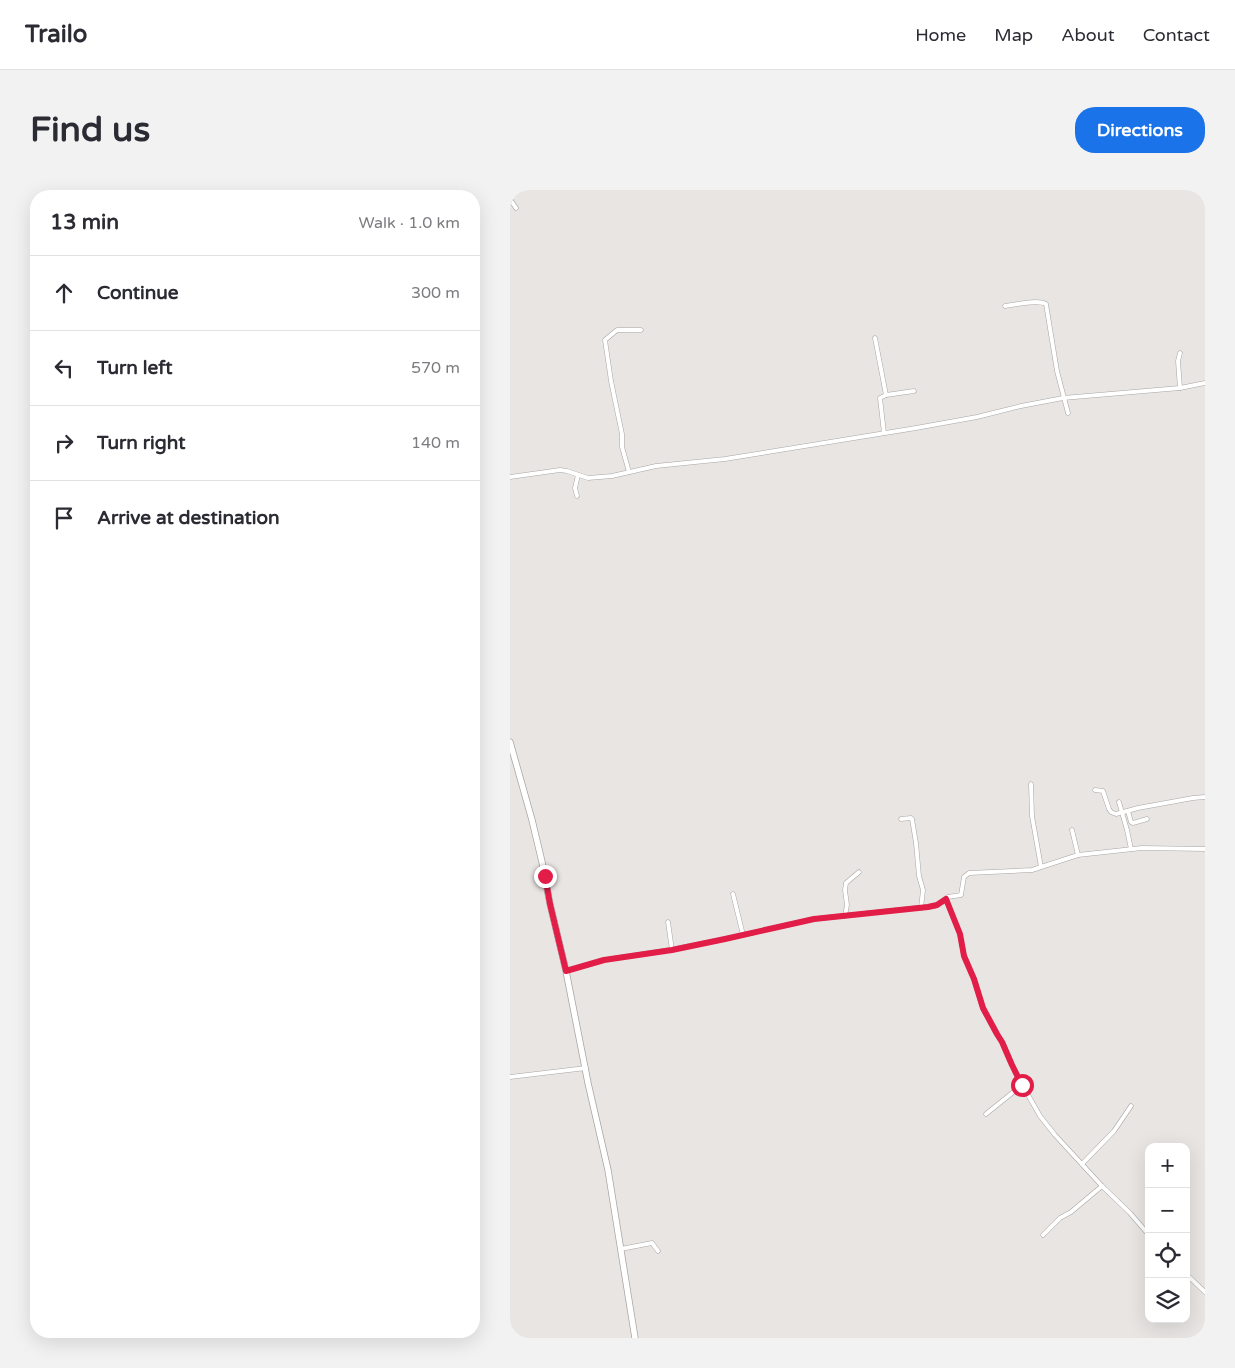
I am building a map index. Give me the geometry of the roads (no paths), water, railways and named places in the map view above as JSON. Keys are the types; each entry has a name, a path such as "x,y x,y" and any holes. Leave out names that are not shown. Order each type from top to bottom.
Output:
{"main road":[{"path":"510,742 542,862 608,1170 635,1338"}],"street":[{"path":"510,198 516,208"},
{"path":"1005,306 1036,302 1046,304 1052,347 1068,413"},
{"path":"629,472 622,447 622,434 605,340 616,330 641,330"},
{"path":"875,338 886,395"},
{"path":"1180,353 1178,361 1180,388"},
{"path":"510,477 560,470 567,471 577,477 599,478 668,465 725,459 884,433 977,417 1020,406 1180,388 1205,383"},
{"path":"884,433 881,396 914,391"},
{"path":"577,477 574,488 577,496"},
{"path":"1031,784 1032,816 1041,866"},
{"path":"1095,790 1103,790 1107,806 1111,812 1116,814 1205,797"},
{"path":"1119,802 1131,849"},
{"path":"1128,811 1133,823 1146,819"},
{"path":"901,819 912,819 922,890 921,908"},
{"path":"1072,830 1078,855"},
{"path":"566,971 611,958 672,950 814,919 937,905 948,897 962,895 964,877 968,873 1030,870 1078,855 1131,849 1205,849"},
{"path":"845,916 847,905 846,884 859,872"},
{"path":"733,894 743,935"},
{"path":"946,899 960,934 964,956 983,1008 1002,1042 1022,1085 1043,1121 1147,1233"},
{"path":"668,922 672,950"},
{"path":"510,1078 586,1068"},
{"path":"986,1114 1022,1085"},
{"path":"1082,1164 1114,1131 1131,1106"},
{"path":"1043,1235 1062,1217 1071,1212 1102,1186"},
{"path":"621,1249 652,1243 658,1251"},
{"path":"1190,1278 1205,1292"}]}
